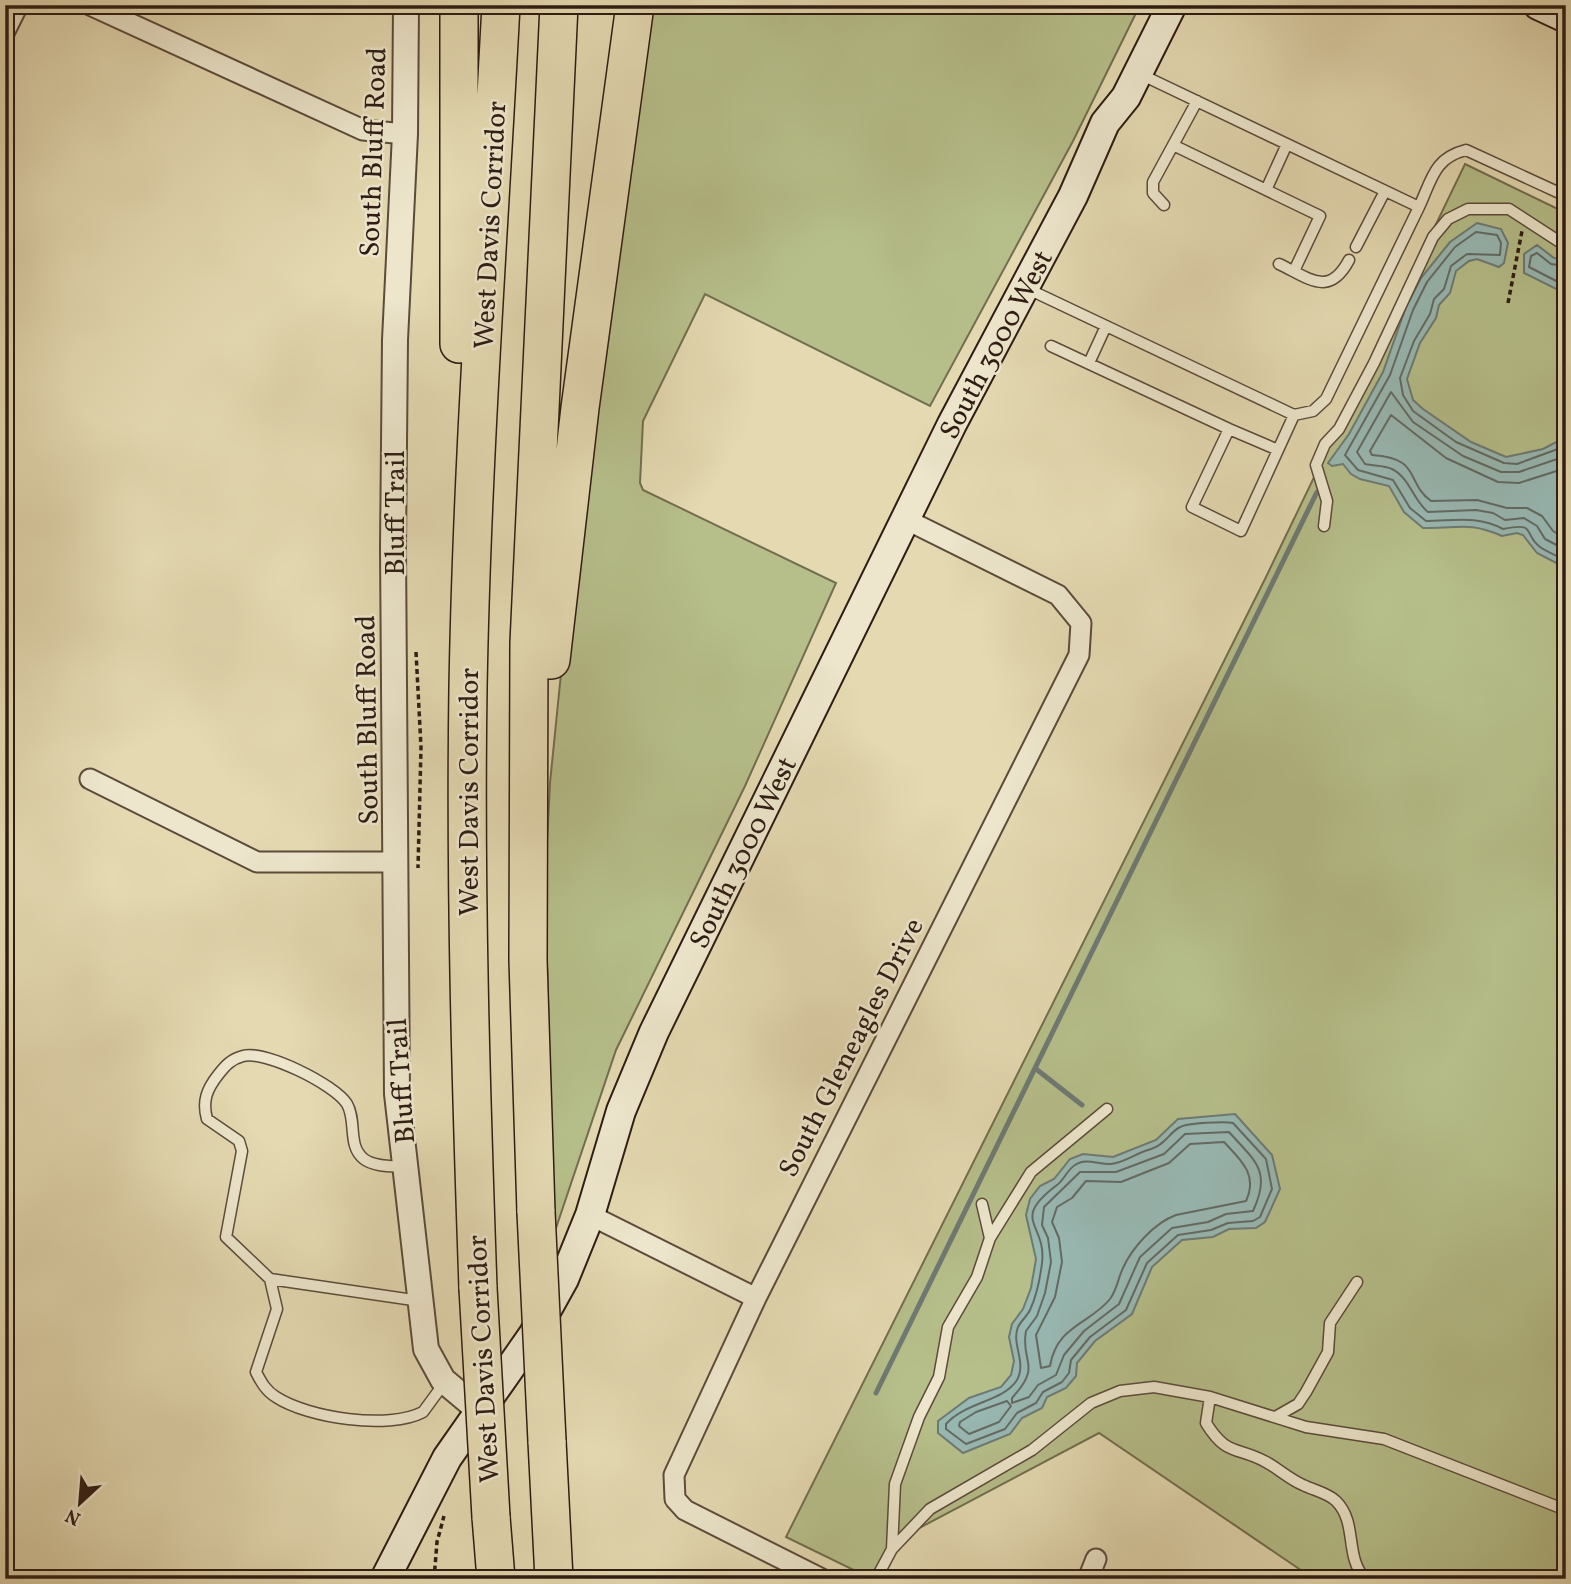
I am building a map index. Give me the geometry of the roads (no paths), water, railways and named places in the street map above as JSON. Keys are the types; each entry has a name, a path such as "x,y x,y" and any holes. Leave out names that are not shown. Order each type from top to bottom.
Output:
{"highway":[{"path":"459,5 458,750 468,827"},
{"name":"West Davis Corridor","path":"496,1579 478,1289 466,879 471,566 501,5"},
{"name":"West Davis Corridor","path":"554,1579 531,1091 527,841 529,643 559,5"},
{"path":"527,841 541,755 566,516 635,5"}],"main road":[{"name":"South 3000 West","path":"385,1579 433,1481 549,1307 590,1214 621,1111 654,1032 905,519 1073,196 1105,123 1114,87 1151,5"},
{"name":"South 3000 West","path":"1105,123 1126,97 1172,5"},
{"path":"1538,5 1566,18"}],"street":[{"path":"5,31 18,5"},
{"path":"90,5 363,130 405,134"},
{"name":"South Bluff Road","path":"406,5 405,134 395,340 393,548 407,868 397,1094 426,1349 445,1382 480,1411"},
{"name":"South Gleneagles Drive","path":"822,1579 685,1510 675,1499 674,1475 756,1298 1079,655 1081,623 1058,595 905,519"},
{"path":"90,779 257,862 407,868"},
{"path":"590,1214 756,1298"},
{"path":"1088,1579 1096,1559"}],"lane":[{"path":"1138,73 1419,207"},
{"path":"1164,205 1153,193 1153,182 1197,102"},
{"path":"1266,190 1287,144"},
{"path":"1173,145 1320,216 1294,271"},
{"path":"1024,287 1294,415 1313,411 1326,399 1440,162 1452,153 1466,150 1566,196"},
{"path":"1356,247 1385,191"},
{"path":"1324,526 1327,501 1316,465 1325,444 1339,429 1374,363 1433,237 1448,219 1468,209 1509,209 1566,246"},
{"path":"1279,264 1319,282 1330,283 1340,277 1349,260"},
{"path":"1089,363 1106,327"},
{"path":"1051,346 1278,450"},
{"path":"1228,429 1192,507 1241,531 1294,415"},
{"path":"406,1167 365,1160 356,1150 347,1105 335,1092 270,1059 245,1055 228,1063 208,1087 203,1106 206,1119 239,1141 242,1151 226,1237 270,1279 277,1309 256,1372 263,1387 276,1398 333,1416 400,1419 424,1412 445,1382"},
{"path":"892,1549 895,1484 919,1417 939,1377 948,1327 977,1277 990,1238 1031,1172 1107,1109"},
{"path":"982,1204 990,1238"},
{"path":"270,1279 420,1301"},
{"path":"1277,1416 1298,1404 1306,1392 1328,1352 1332,1336 1331,1323 1357,1282"},
{"path":"876,1579 892,1549 930,1509 1032,1450 1091,1403 1120,1391 1154,1387 1210,1397 1306,1427 1384,1439 1566,1510"},
{"path":"1210,1397 1206,1423 1216,1440 1234,1452 1266,1461 1290,1479 1334,1499 1348,1516 1350,1550 1356,1568 1365,1579"}],"water":[{"path":"1477,223 1501,229 1508,243 1504,263 1499,267 1477,259 1469,261 1456,271 1450,293 1439,305 1436,318 1420,343 1407,379 1413,400 1423,409 1471,442 1506,457 1543,449 1566,437 1566,568 1537,553 1523,535 1517,533 1502,536 1471,527 1423,528 1404,512 1389,486 1360,479 1351,474 1343,464 1332,466 1328,463 1349,434 1383,372 1406,307 1421,278 1450,242"},
{"path":"1537,245 1554,258 1566,259 1566,294 1524,273 1524,254"},
{"path":"1235,1114 1272,1155 1280,1189 1265,1222 1256,1228 1229,1229 1213,1237 1182,1240 1152,1267 1132,1314 1095,1341 1077,1363 1076,1376 1066,1388 1047,1397 1042,1408 1022,1418 1010,1434 963,1453 938,1433 938,1421 969,1398 1001,1387 1011,1375 1014,1361 1009,1337 1012,1324 1023,1309 1031,1288 1036,1259 1026,1215 1030,1199 1040,1186 1054,1179 1070,1159 1083,1154 1113,1157 1156,1140 1178,1119"}],"waterway":[{"path":"876,1393 1317,492"},
{"path":"1036,1069 1082,1105"}]}
